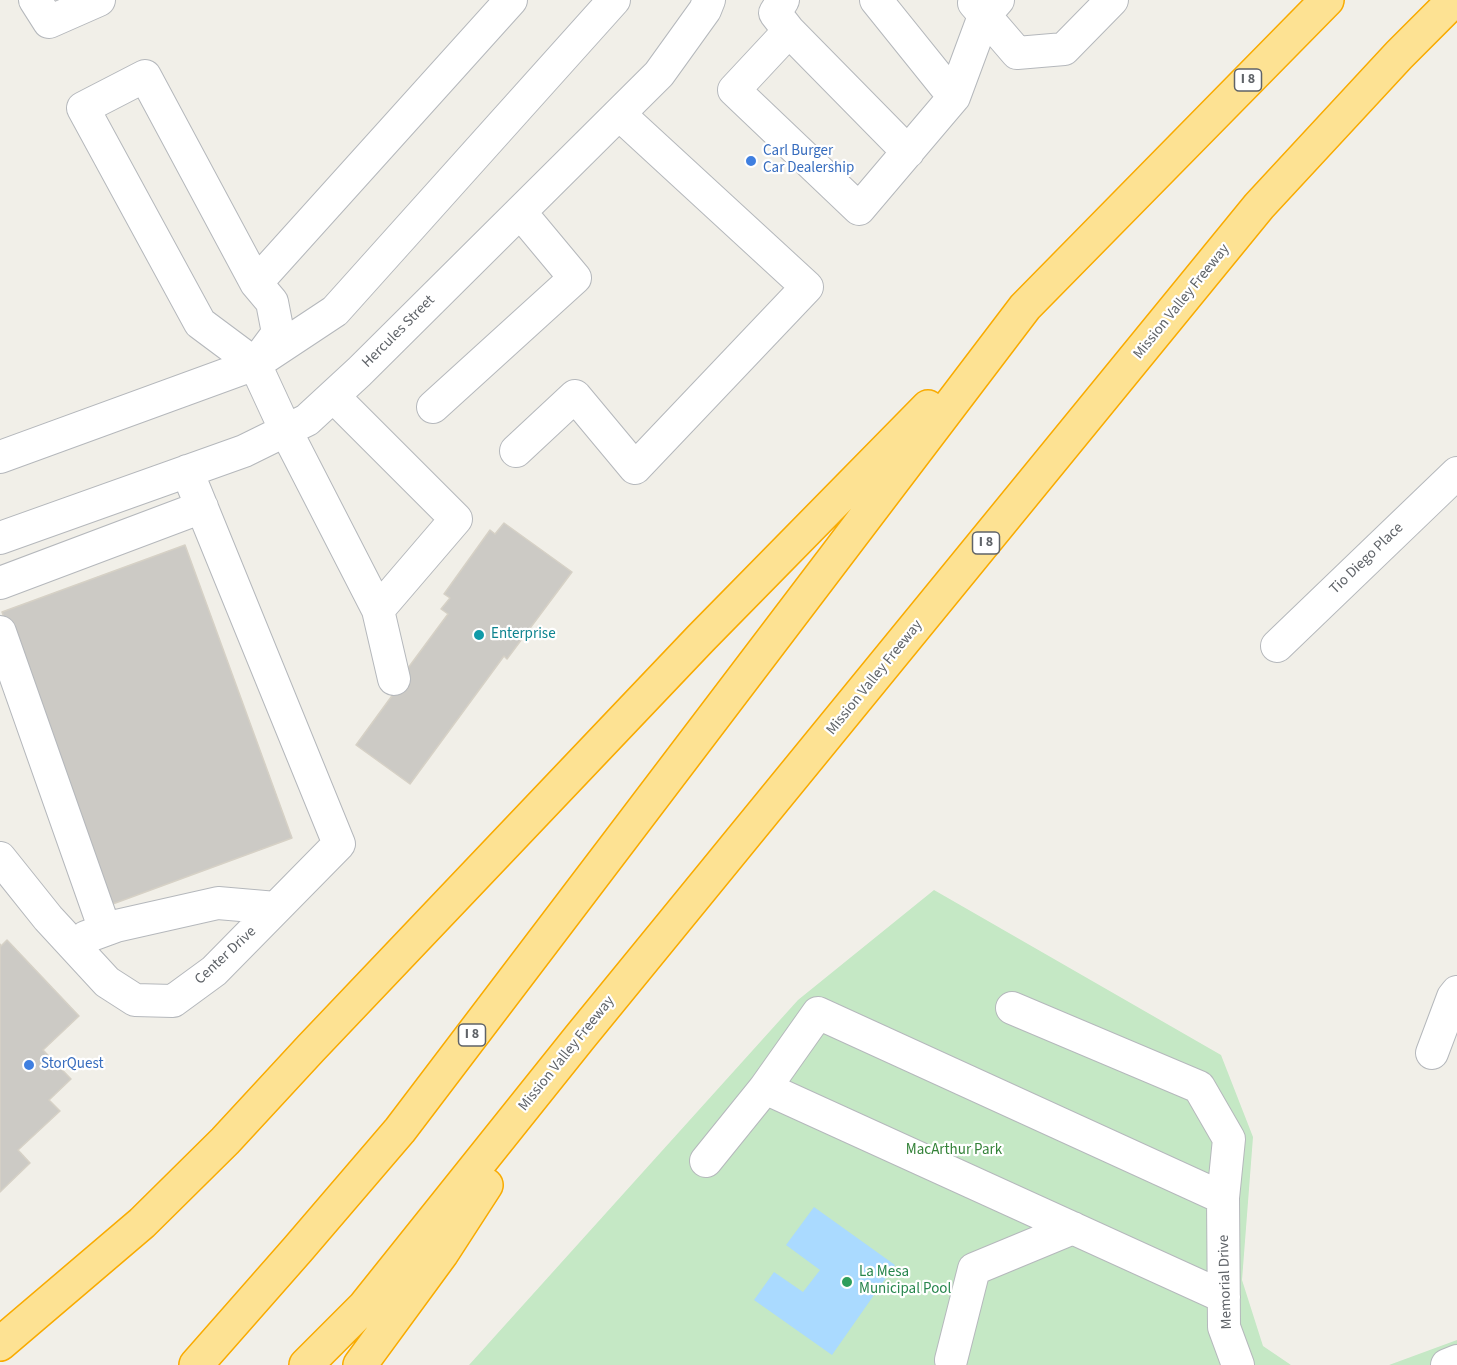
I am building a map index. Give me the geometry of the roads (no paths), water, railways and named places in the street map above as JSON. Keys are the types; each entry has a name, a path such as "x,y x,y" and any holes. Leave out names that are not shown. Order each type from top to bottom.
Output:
{"highway":[{"path":"1169,160 1297,0"},
{"name":"I 8","path":"196,1365 400,1130 1025,308 1327,0"},
{"name":"Mission Valley Freeway","path":"306,1365 364,1307 580,1037 1259,206 1454,0"},
{"path":"1399,56 1457,25"},
{"path":"0,1344 142,1223 225,1141 701,638 1025,308"},
{"path":"360,1365 442,1253 580,1037"},
{"path":"0,1331 56,1295"}],"street":[{"path":"35,0 49,22 99,0"},
{"path":"256,282 511,0"},
{"path":"0,457 255,364 335,311 614,0"},
{"name":"Hercules Street","path":"1,535 244,451 307,420 659,74 705,10 709,0"},
{"path":"783,0 775,13 789,31 908,152"},
{"path":"876,0 954,97"},
{"path":"984,5 1017,53 1065,49 1112,0"},
{"path":"789,31 734,90 860,209 954,97 984,5"},
{"path":"255,364 278,333 272,302 256,282 145,76 83,108 200,323 255,364 285,429 378,610 394,679"},
{"path":"516,451 575,396 635,468 807,287 619,114"},
{"path":"433,406 575,278 520,212"},
{"path":"333,396 456,519 378,610"},
{"path":"0,583 201,507 187,471"},
{"name":"Tio Diego Place","path":"1277,646 1457,472"},
{"name":"Center Drive","path":"0,858 48,918 107,982 135,1000 174,1001 214,971 339,844 201,507"},
{"path":"0,632 12,708 105,930"},
{"path":"71,942 105,930 218,903 276,909"},
{"path":"1432,1053 1452,997 1457,992"},
{"name":"Memorial Drive","path":"1012,1008 1199,1087 1229,1139 1223,1198 1224,1327 1239,1365"},
{"path":"706,1161 765,1088 818,1012 1223,1198"},
{"path":"765,1088 1224,1297"},
{"path":"951,1360 974,1269 1073,1228"},
{"path":"1447,1365 1457,1361"}],"water":[{"name":"La Mesa Municipal Pool","path":"814,1207 895,1265 832,1355 754,1300 774,1272 803,1292 820,1270 786,1245"}],"place":[{"name":"Carl Burger Car Dealership","path":"751,161"},
{"name":"Enterprise","path":"479,635"},
{"name":"StorQuest","path":"29,1065"},
{"name":"La Mesa Municipal Pool","path":"847,1282"}],"park label":[{"name":"MacArthur Park","path":"954,1151"}]}
